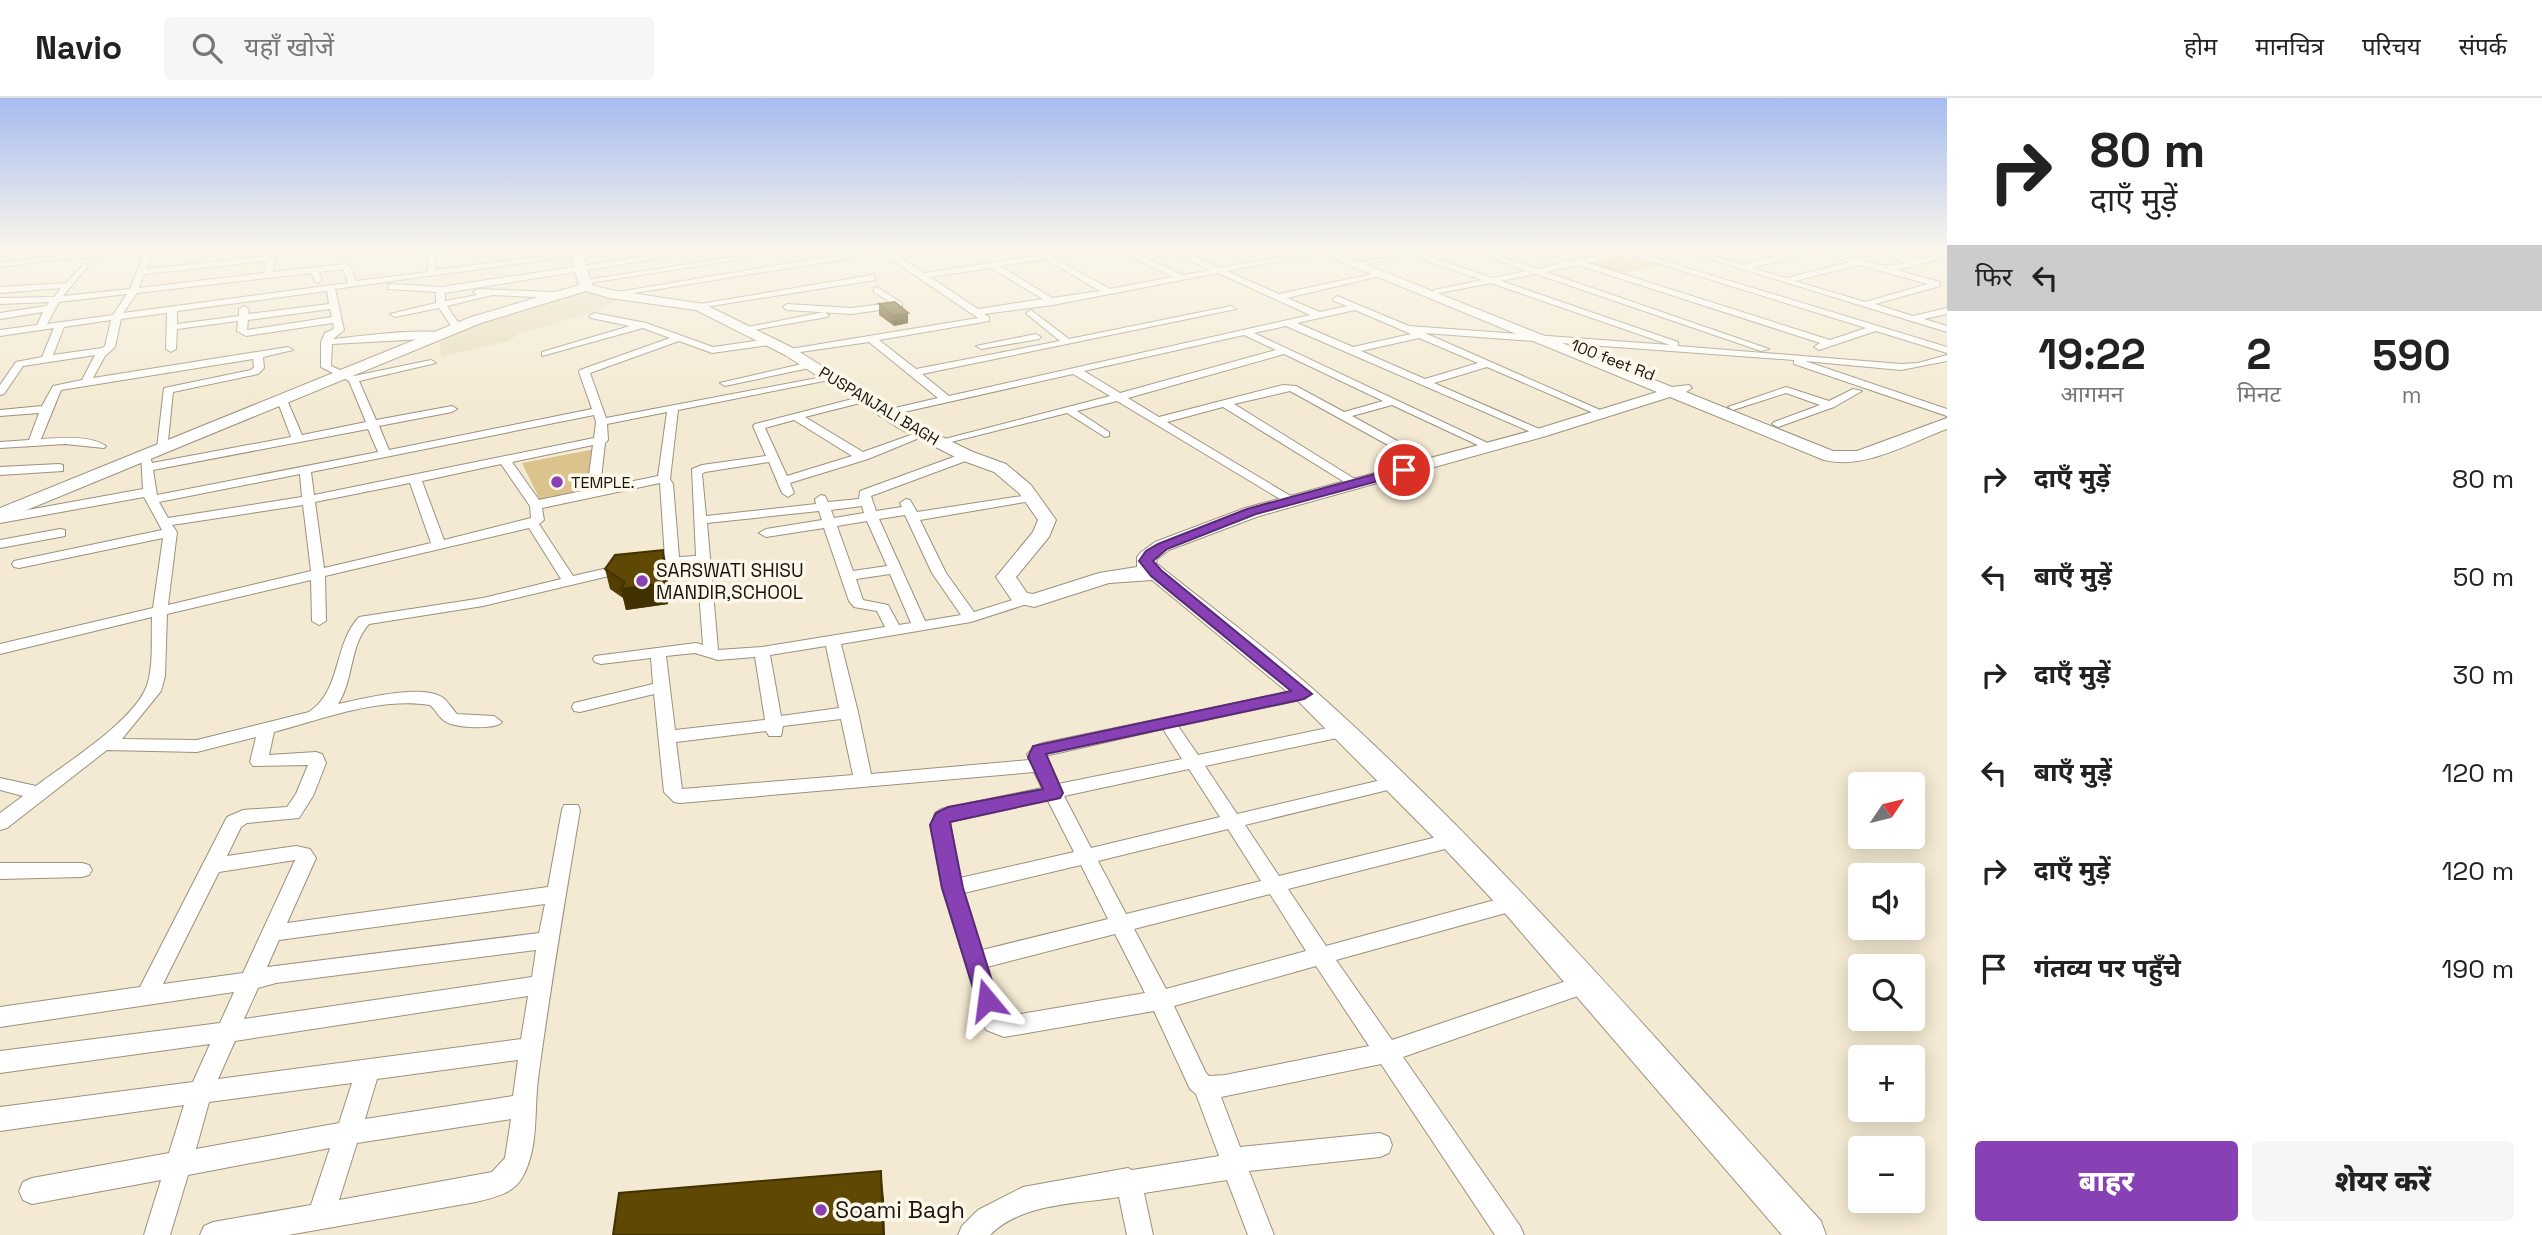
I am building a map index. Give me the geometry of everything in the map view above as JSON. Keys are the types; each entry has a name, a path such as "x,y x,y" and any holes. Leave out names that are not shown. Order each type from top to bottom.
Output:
{"street":[{"path":"41,327 54,302"},
{"path":"87,382 104,351 111,345 117,316 126,302"},
{"path":"0,333 229,302"},
{"path":"246,302 242,331 246,333 338,319"},
{"path":"332,302 340,330 329,335 326,342 326,367 349,377 431,363"},
{"path":"441,302 457,328"},
{"path":"395,314 458,302"},
{"path":"146,462 163,447 349,377 457,328 534,302"},
{"name":"PUSPANJALI BAGH","path":"665,302 704,309 790,352 923,434 967,456 1000,468 1045,514 1046,525 1006,577 1014,592 1025,600"},
{"path":"692,306 715,302"},
{"path":"832,302 846,310"},
{"path":"743,329 846,310 898,306 893,302"},
{"path":"962,302 986,319"},
{"path":"977,312 1053,302"},
{"path":"790,352 1098,302"},
{"path":"1289,302 1318,315"},
{"path":"1344,302 1602,413"},
{"path":"1448,302 1541,340"},
{"name":"100 feet Rd","path":"1461,302 1561,344 1584,349 1678,390 1733,407 1860,456"},
{"path":"1558,302 1694,350"},
{"path":"1626,302 1947,413"},
{"path":"1698,302 1829,343"},
{"path":"1792,302 1947,350"},
{"path":"1860,302 1947,329"},
{"path":"1867,304 1874,302"},
{"path":"172,327 334,306"},
{"path":"787,307 846,310"},
{"path":"886,413 1356,307"},
{"path":"0,316 50,308"},
{"path":"171,349 172,309"},
{"path":"913,373 1231,309"},
{"path":"1914,319 1947,311"},
{"path":"1031,313 1066,341"},
{"path":"594,316 643,325 712,350 769,342"},
{"path":"1286,322 1540,433"},
{"path":"46,359 61,324"},
{"path":"545,354 643,325"},
{"path":"1786,357 1876,328"},
{"path":"1405,329 1561,344 1678,390 1830,456 1860,456 1947,423"},
{"path":"1242,331 1488,446"},
{"path":"981,346 1056,334"},
{"path":"326,342 443,335"},
{"path":"1350,351 1423,336 1694,350 1871,363 1901,369"},
{"path":"871,338 946,399"},
{"path":"593,493 602,440 600,417 584,370 677,339"},
{"path":"34,443 57,388 288,349"},
{"path":"1584,349 1883,372 1917,368 1947,358"},
{"path":"2,386 20,364 104,351"},
{"path":"939,442 1069,410 1285,351"},
{"path":"163,447 168,390 254,372 259,368 258,355"},
{"path":"1422,383 1487,363"},
{"path":"725,383 810,365"},
{"path":"1074,370 1290,501"},
{"path":"349,377 385,454"},
{"path":"0,517 150,496 600,417 673,408 829,377"},
{"path":"1157,421 1288,387 1345,415 1428,463"},
{"path":"1678,390 1540,433 1219,523 1156,550 1146,561 1156,573 1304,694 1454,840 1513,903 1804,1234"},
{"path":"1733,407 1786,390 1830,405"},
{"path":"1778,424 1830,405 1857,391"},
{"path":"863,399 759,426 786,487 923,434"},
{"path":"282,400 298,440"},
{"path":"1345,415 1391,402"},
{"path":"1224,403 1354,484"},
{"path":"672,562 664,479 673,408"},
{"path":"0,413 46,409"},
{"path":"0,517 146,462 298,440 452,409"},
{"path":"1069,410 1105,434"},
{"path":"795,416 864,456"},
{"path":"19,564 168,527 602,440"},
{"path":"0,445 71,442 100,446"},
{"path":"920,626 864,496 867,491 967,456"},
{"path":"711,654 697,471 774,458"},
{"path":"0,649 532,523 538,519 536,505 504,460"},
{"path":"0,823 131,721 153,691 157,676 168,527 150,496 146,462"},
{"path":"0,471 59,468"},
{"path":"305,469 317,574 319,621"},
{"path":"415,478 439,546"},
{"path":"536,505 664,479"},
{"path":"766,533 910,510 1031,497"},
{"path":"701,520 822,503 866,502"},
{"path":"822,503 858,603 883,608 894,630"},
{"path":"910,510 939,572 971,618"},
{"path":"532,523 569,580"},
{"path":"0,544 60,533"},
{"path":"323,712 330,705 347,664 357,626 364,620 483,602 618,569 704,559"},
{"path":"849,576 895,569"},
{"path":"601,659 696,648 711,654 762,652 971,618 1025,600 1038,601 1118,574 1156,573"},
{"path":"832,640 863,780"},
{"path":"762,652 774,726"},
{"path":"658,653 673,792 680,797 1040,765"},
{"path":"580,707 662,687"},
{"path":"1261,1235 1205,1087 1193,1074 1160,1000 1119,925 1036,754 1040,750 1304,694"},
{"path":"104,744 197,746 323,712 390,701 431,700 439,703 447,716 453,719 494,722"},
{"path":"667,737 774,726 850,712"},
{"path":"1168,724 1321,956 1511,1235"},
{"path":"146,997 236,820 292,813 299,806 309,785 317,763 316,758 258,761 266,728"},
{"path":"1342,732 948,814 942,818 940,825 953,888 992,1019 1000,1027 1160,1000 1513,903"},
{"path":"953,888 1394,783"},
{"path":"0,784 36,793"},
{"path":"213,1235 476,1189 506,1180 518,1160 522,1106 540,985 571,810"},
{"path":"975,961 1454,840"},
{"path":"157,1235 200,1093 306,856 296,853 213,864"},
{"path":"0,871 82,870"},
{"path":"272,933 556,894"},
{"path":"0,1017 250,981 276,974 548,940"},
{"path":"1205,1087 1225,1086 1388,1052 1584,984"},
{"path":"0,1062 228,1032 540,985"},
{"path":"0,1119 531,1048"},
{"path":"321,1215 368,1071"},
{"path":"32,1191 348,1133 522,1106"},
{"path":"971,1235 987,1219 1023,1200 1234,1163 1380,1145"},
{"path":"1128,1181 1140,1235"}],"shaded area":[{"path":"541,302 613,302 595,312 518,334 509,341 441,357 440,342 477,322"},
{"path":"595,449 586,490 540,500 522,463"}],"building":[{"path":"895,302 908,313 893,316 879,304"},
{"path":"663,550 664,583 621,589 625,582 605,569 615,555"},
{"path":"881,1171 883,1235 613,1235 619,1193"}],"place":[{"name":"TEMPLE.","path":"557,482"},
{"name":"SARSWATI SHISU MANDIR,SCHOOL","path":"642,581"},
{"name":"Soami Bagh","path":"821,1210"}],"route":[{"path":"987,1000 953,888 940,825 942,818 948,814 1054,793 1043,773 1037,751 1304,694 1146,565 1147,558 1162,547 1219,523 1404,470"}]}
